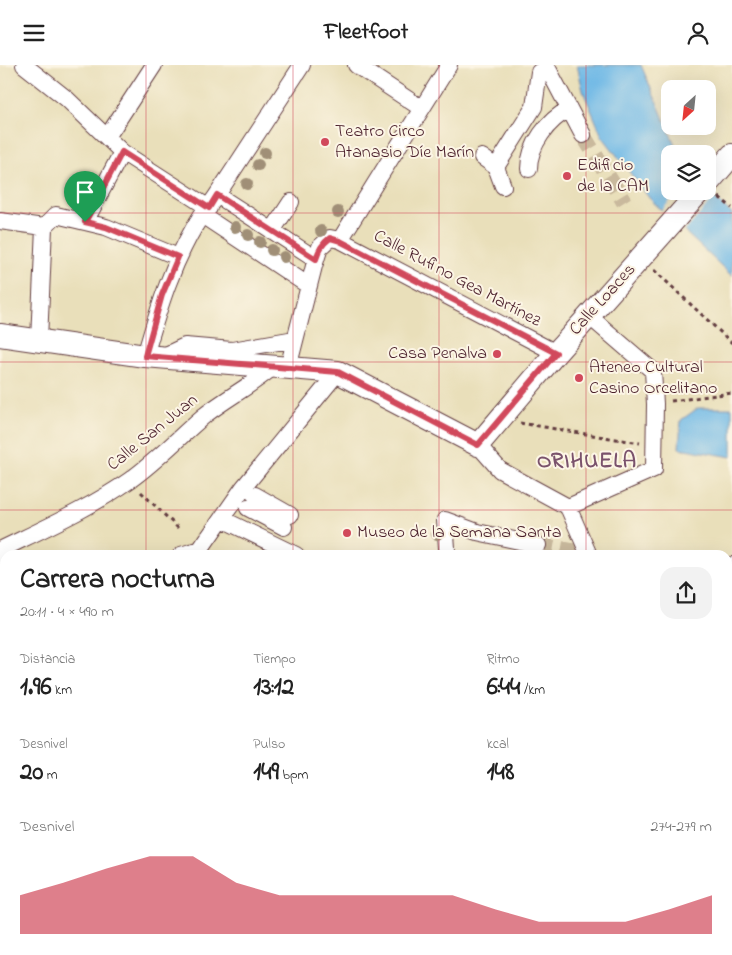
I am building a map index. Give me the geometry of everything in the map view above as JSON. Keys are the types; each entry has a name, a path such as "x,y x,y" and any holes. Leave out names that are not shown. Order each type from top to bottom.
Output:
{"street":[{"path":"24,65 67,99 122,152 209,206 309,286"},
{"path":"107,137 154,65"},
{"path":"154,356 162,295 178,257 209,206 302,65"},
{"path":"356,65 421,108"},
{"path":"280,368 295,339 320,247 330,238 340,241 449,65"},
{"path":"546,65 562,110 583,135"},
{"path":"503,186 516,160 534,107 546,113 543,119 545,120 551,112 562,110"},
{"path":"516,160 562,110"},
{"path":"85,222 122,152"},
{"name":"Calle Loaces","path":"716,178 732,155"},
{"path":"482,157 516,160"},
{"name":"Calle Loaces","path":"478,445 556,353 670,225 696,200"},
{"path":"272,231 290,202"},
{"path":"209,206 272,231 316,259"},
{"path":"39,340 44,227 56,215 106,227 178,257"},
{"path":"0,221 44,227"},
{"name":"Calle Rufino Gea Martínez","path":"340,241 556,353"},
{"path":"568,507 654,469 655,403 653,371 589,316"},
{"path":"0,335 154,356 338,372 478,445 500,470 568,507 585,550"},
{"path":"154,356 185,346 232,350 295,339"},
{"name":"Calle San Juan","path":"0,550 59,521 129,481 171,448 206,415 280,368"},
{"path":"203,550 243,488 338,372"},
{"path":"252,502 284,522 274,545"},
{"path":"222,519 285,550"},
{"path":"447,548 445,520 477,531 538,545"}],"path":[{"path":"716,195 732,208"},
{"path":"641,258 732,343"},
{"path":"655,403 732,393"},
{"path":"517,423 655,445"},
{"path":"129,481 178,528"}],"water":[{"path":"577,65 641,65 661,112 661,135 671,135 675,145 661,145 661,200 716,199 732,214 732,276 650,199 602,136 583,91"},
{"path":"698,408 732,408 732,457 679,448 681,420"}],"pier":[{"path":"671,200 712,200 684,232 661,211"}],"tunnel":[{"path":"583,135 624,202"},
{"path":"538,545 566,550"}],"place":[{"name":"Teatro Circo Atanasio Díe Marín","path":"325,142"},
{"name":"Edificio de la CAM","path":"567,176"},
{"name":"Casa Penalva","path":"497,354"},
{"name":"Ateneo Cultural Casino Orcelitano","path":"579,378"},
{"name":"Museo de la Semana Santa","path":"347,533"}],"district":[{"name":"ORIHUELA","path":"587,462"}],"route":[{"path":"122,152 209,208 217,195 316,259 320,247 330,238 340,241 556,353 478,445 338,372 288,369 164,356 145,356 162,295 178,257 106,227 85,222 122,152"}]}
